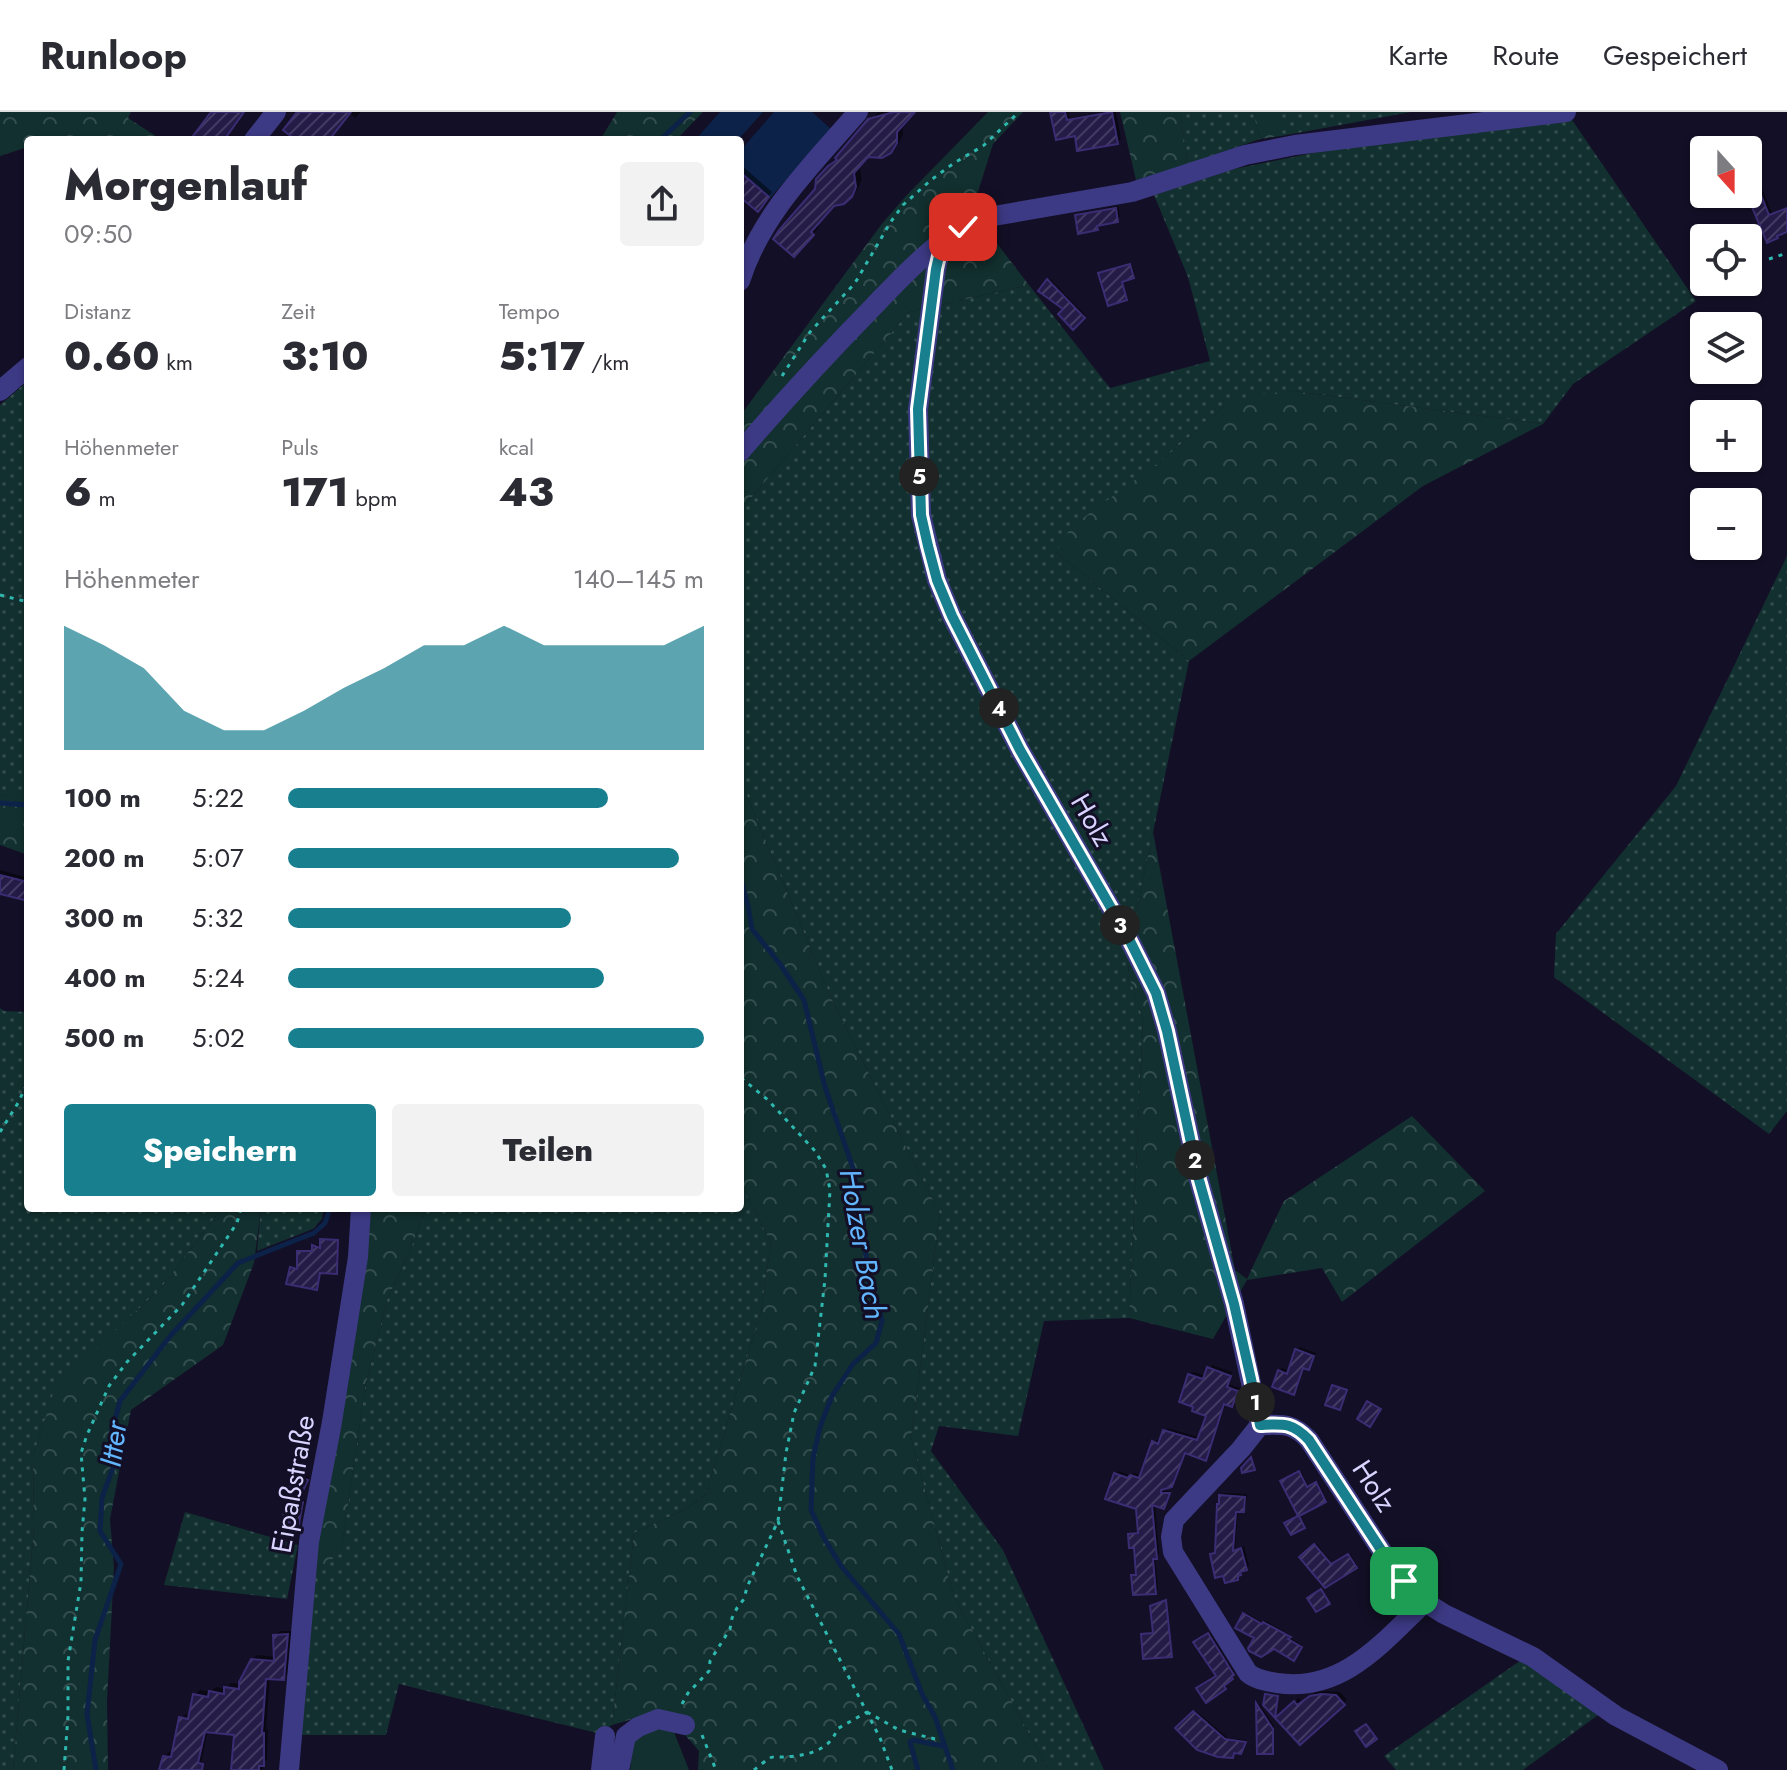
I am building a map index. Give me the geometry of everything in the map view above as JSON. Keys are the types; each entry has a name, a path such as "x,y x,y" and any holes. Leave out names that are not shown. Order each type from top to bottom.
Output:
{"street":[{"path":"257,136 276,112"},
{"path":"744,268 781,201 858,112"},
{"path":"744,448 901,279 942,243 979,219 1132,192 1245,155 1295,145 1566,112"},
{"name":"Holz","path":"942,243 918,409 921,515 934,569 952,616 1020,750 1129,939 1156,993 1199,1180 1237,1317 1260,1425 1287,1424 1302,1432 1391,1565 1425,1602 1533,1657 1616,1716 1718,1770"},
{"path":"0,391 24,370"},
{"name":"Eipaßstraße","path":"289,1770 309,1542 358,1257 361,1212"},
{"path":"1260,1425 1174,1520 1171,1537 1173,1552 1244,1668 1253,1677 1278,1683 1297,1684 1334,1677 1363,1659 1425,1602"},
{"path":"619,1770 626,1736 638,1727 658,1719 685,1725"},
{"path":"601,1770 605,1736"}],"path":[{"path":"782,375 810,332 855,283 903,205 954,163 983,146 1019,112"},
{"path":"1769,259 1787,253"},
{"path":"0,595 24,601"},
{"path":"716,1770 701,1733 691,1724 685,1725 679,1709 688,1693 709,1671 710,1661 730,1629 778,1521 784,1462 794,1413 815,1366 825,1279 830,1190 826,1169 815,1151 768,1100 744,1080"},
{"path":"0,1132 24,1090"},
{"path":"64,1770 68,1661 81,1582 85,1499 81,1453 109,1386 127,1362 182,1305 237,1223 240,1212"},
{"path":"778,1521 797,1576 880,1738 892,1770"},
{"path":"867,1712 899,1730 935,1739"},
{"path":"754,1770 772,1757 803,1754 822,1748 835,1737 837,1729 867,1712"}],"green space":[{"path":"0,112 131,112 128,118 156,136 24,136 24,148 0,156"},
{"path":"617,112 703,112 680,136 602,136"},
{"path":"988,112 1023,112 993,144 977,195 985,228 1029,285 909,312 744,506 744,411 905,197"},
{"path":"1120,112 1180,112 1188,164 1136,180"},
{"path":"1180,112 1253,112 1260,139 1188,164"},
{"path":"1253,112 1281,112 1281,136 1260,139"},
{"path":"1281,112 1411,112 1281,136"},
{"path":"1570,117 1696,301 1573,384 1543,424 1293,391 1225,406 1056,552 1189,661 1135,918 1128,972 1143,1019 1129,1318 1044,1321 1018,1436 939,1426 931,1451 1003,1550 1104,1770 1049,1770 954,1597 911,1438 940,1214 832,1000 744,789 744,506 909,312 1029,285 1110,388 1210,361 1188,277 1154,195 1234,169 1322,151"},
{"path":"24,384 24,793 0,796 0,405"},
{"path":"1293,391 1543,424 1423,486 1189,661 1056,552 1072,526 1161,461 1225,406 1259,394"},
{"path":"1787,556 1787,1111 1769,1134 1554,977 1556,934 1676,786"},
{"path":"744,789 832,1000 940,1214 911,1438 954,1597 1049,1770 698,1770 699,1751 663,1710 612,1725 634,1533 686,1509 706,1494 761,1311 771,1243 744,1190"},
{"path":"24,793 24,854 0,845 0,796"},
{"path":"1153,832 1235,1270 1247,1279 1284,1201 1412,1116 1485,1191 1342,1302 1322,1268 1247,1280 1213,1339 1129,1318 1143,1019 1128,973 1135,918"},
{"path":"0,1008 24,1012 24,1212 219,1212 161,1288 56,1386 33,1456 34,1527 13,1770 0,1770"},
{"path":"744,1190 771,1243 761,1311 706,1494 686,1509 634,1533 612,1725 597,1733 399,1684 386,1735 301,1735 313,1572 341,1552 365,1387 387,1300 424,1212 744,1212"},
{"path":"219,1212 260,1212 254,1263 223,1345 131,1410 110,1519 114,1568 107,1701 108,1770 13,1770 34,1527 33,1456 56,1385 161,1288"},
{"path":"261,1212 323,1212 322,1219 313,1229 257,1251"},
{"path":"366,1212 424,1212 387,1300 365,1387 341,1553 313,1572"},
{"path":"185,1512 298,1545 287,1599 164,1585"},
{"path":"1524,1658 1598,1715 1523,1770 1396,1770 1384,1756"},
{"path":"670,1722 689,1770 630,1770 634,1734"}],"water":[{"path":"720,112 763,112 742,136 699,136"},
{"path":"774,112 812,112 831,129 770,198 744,175 744,146"}],"building":[{"path":"211,112 244,112 227,136 193,136"},
{"path":"297,112 351,112 332,136 291,136 283,130"},
{"path":"894,112 915,112 897,132 897,143 891,153 882,158 868,157 854,173 856,187 852,197 844,204 834,206 794,257 773,239 779,230 815,189 816,179 837,160 835,158 868,119"},
{"path":"1050,112 1065,112 1067,120 1112,112 1118,144 1077,151 1075,136 1056,140"},
{"path":"744,175 769,197 758,212 744,200"},
{"path":"1762,198 1769,215 1787,208 1787,232 1778,238 1767,243 1762,224 1759,224 1752,208 1762,208"},
{"path":"1116,208 1118,222 1078,234 1075,215"},
{"path":"1130,264 1134,278 1122,282 1127,300 1108,306 1098,273"},
{"path":"1047,279 1085,318 1073,330 1058,314 1063,309 1038,291"},
{"path":"0,875 24,881 24,900 0,894"},
{"path":"320,1239 338,1240 337,1274 320,1273 317,1290 286,1284 290,1267 297,1269 297,1251 312,1251 312,1245 320,1248"},
{"path":"1295,1349 1314,1356 1309,1370 1303,1368 1294,1395 1272,1387 1278,1370 1287,1374"},
{"path":"1207,1367 1231,1376 1227,1387 1238,1391 1232,1407 1224,1404 1206,1461 1185,1453 1172,1487 1161,1490 1161,1493 1170,1493 1164,1509 1152,1505 1157,1559 1153,1559 1156,1594 1133,1595 1131,1575 1136,1575 1134,1548 1129,1548 1128,1534 1138,1533 1136,1509 1105,1499 1114,1473 1139,1478 1152,1441 1158,1444 1163,1430 1197,1440 1206,1416 1179,1402 1188,1374 1203,1379"},
{"path":"1332,1385 1347,1390 1340,1410 1325,1405"},
{"path":"1367,1401 1381,1409 1370,1427 1357,1419"},
{"path":"1251,1457 1255,1470 1242,1473 1241,1468"},
{"path":"1299,1471 1307,1487 1316,1482 1326,1502 1299,1516 1305,1528 1291,1535 1284,1523 1298,1516 1280,1481"},
{"path":"294,1474 308,1480 298,1501 303,1502 299,1524 288,1522 286,1527 281,1526 285,1499"},
{"path":"1219,1495 1245,1497 1244,1512 1236,1512 1233,1551 1241,1548 1247,1570 1240,1572 1238,1580 1225,1583 1223,1576 1215,1578 1210,1554 1215,1553"},
{"path":"1314,1544 1331,1564 1348,1554 1357,1568 1325,1588 1299,1557"},
{"path":"1321,1589 1330,1604 1316,1612 1307,1598"},
{"path":"1166,1600 1172,1657 1143,1659 1141,1634 1153,1633 1150,1606"},
{"path":"1243,1613 1291,1637 1288,1639 1302,1647 1294,1661 1274,1649 1261,1657 1249,1651 1254,1638 1235,1628"},
{"path":"1208,1633 1234,1675 1224,1686 1226,1689 1206,1703 1196,1688 1216,1676 1193,1642"},
{"path":"288,1634 284,1680 266,1679 262,1733 264,1766 259,1766 259,1770 231,1770 234,1735 205,1732 198,1763 203,1764 202,1770 159,1770 163,1756 171,1757 179,1717 188,1719 193,1694 208,1697 209,1691 224,1694 224,1687 239,1689 239,1682 251,1659 274,1661 273,1635"},
{"path":"1265,1694 1278,1696 1275,1718 1263,1705"},
{"path":"1336,1695 1345,1705 1300,1745 1275,1718 1294,1701 1297,1705 1310,1696"},
{"path":"1256,1703 1273,1729 1273,1754 1257,1754"},
{"path":"1193,1711 1225,1739 1246,1742 1241,1754 1234,1753 1233,1758 1218,1757 1197,1750 1175,1728"},
{"path":"1366,1724 1377,1739 1366,1747 1355,1731"}],"waterway":[{"name":"Itter","path":"664,136 690,112"},
{"path":"0,803 24,805"},
{"name":"Holzer Bach","path":"744,891 752,929 804,1000 825,1087 854,1171 871,1291 882,1321 876,1343 853,1364 832,1396 820,1427 813,1458 811,1510 841,1566 899,1634 922,1694 935,1717 953,1770"},
{"name":"Itter","path":"96,1770 87,1714 95,1640 121,1564 100,1531 102,1498 115,1462 110,1438 120,1401 171,1335 238,1263 314,1233 325,1223 329,1212"},
{"path":"918,1770 910,1742 943,1746"}],"route":[{"path":"963,227 942,243 918,409 921,515 937,580 1020,750 1129,939 1156,993 1186,1111 1199,1180 1234,1304 1260,1425 1287,1424 1302,1432 1404,1581"}]}
